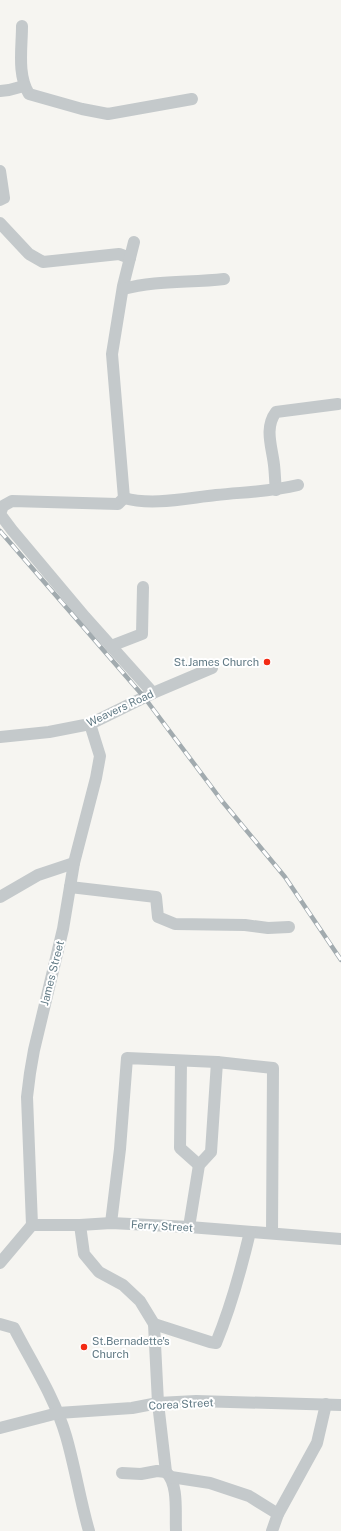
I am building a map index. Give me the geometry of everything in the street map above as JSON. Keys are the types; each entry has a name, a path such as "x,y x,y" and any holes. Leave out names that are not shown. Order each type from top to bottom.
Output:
{"street":[{"path":"22,26 22,69 24,86 29,94 82,109 108,114 192,99"},
{"path":"0,91 24,86"},
{"path":"0,171 4,198 0,200"},
{"path":"0,223 29,254 43,262 119,254 130,258"},
{"path":"134,242 123,289 112,354 124,498 118,504 12,501 3,506 0,514 111,646 153,693"},
{"path":"123,289 140,284 156,282 198,282 224,279"},
{"path":"276,490 269,435 270,419 276,412 338,404"},
{"path":"124,498 137,502 276,490 298,485"},
{"path":"111,646 142,634 143,587"},
{"name":"Weavers Road","path":"0,737 49,732 90,724 153,693 212,668"},
{"name":"James Street","path":"32,1225 27,1097 29,1079 34,1050 63,929 74,863 96,778 100,756 90,724"},
{"path":"0,896 38,875 74,863"},
{"path":"70,887 156,897 158,916 162,920 175,924 245,925 268,928 288,927"},
{"path":"111,1223 120,1149 127,1058 217,1062 273,1068 272,1233"},
{"path":"181,1061 180,1148 199,1165"},
{"path":"190,1227 199,1165 211,1152 217,1062"},
{"name":"Ferry Street","path":"32,1225 80,1225 111,1223 341,1238"},
{"path":"0,1263 32,1225"},
{"path":"80,1225 84,1254 99,1272 124,1285 140,1301 154,1324 158,1403 169,1474 175,1496 176,1531"},
{"path":"154,1324 210,1342 216,1342 237,1285 250,1232"},
{"path":"0,1324 14,1328 58,1413 66,1435 89,1531"},
{"name":"Corea Street","path":"0,1428 58,1413 132,1408 158,1403 196,1401 341,1405"},
{"path":"272,1531 278,1514 316,1443 326,1404"},
{"path":"122,1473 141,1474 157,1471 210,1483 249,1496 278,1514"}],"railway":[{"path":"0,531 144,697 222,801 285,877 341,960"}],"place":[{"name":"St.James Church","path":"267,662"},
{"name":"St.Bernadette's Church","path":"84,1347"}]}
